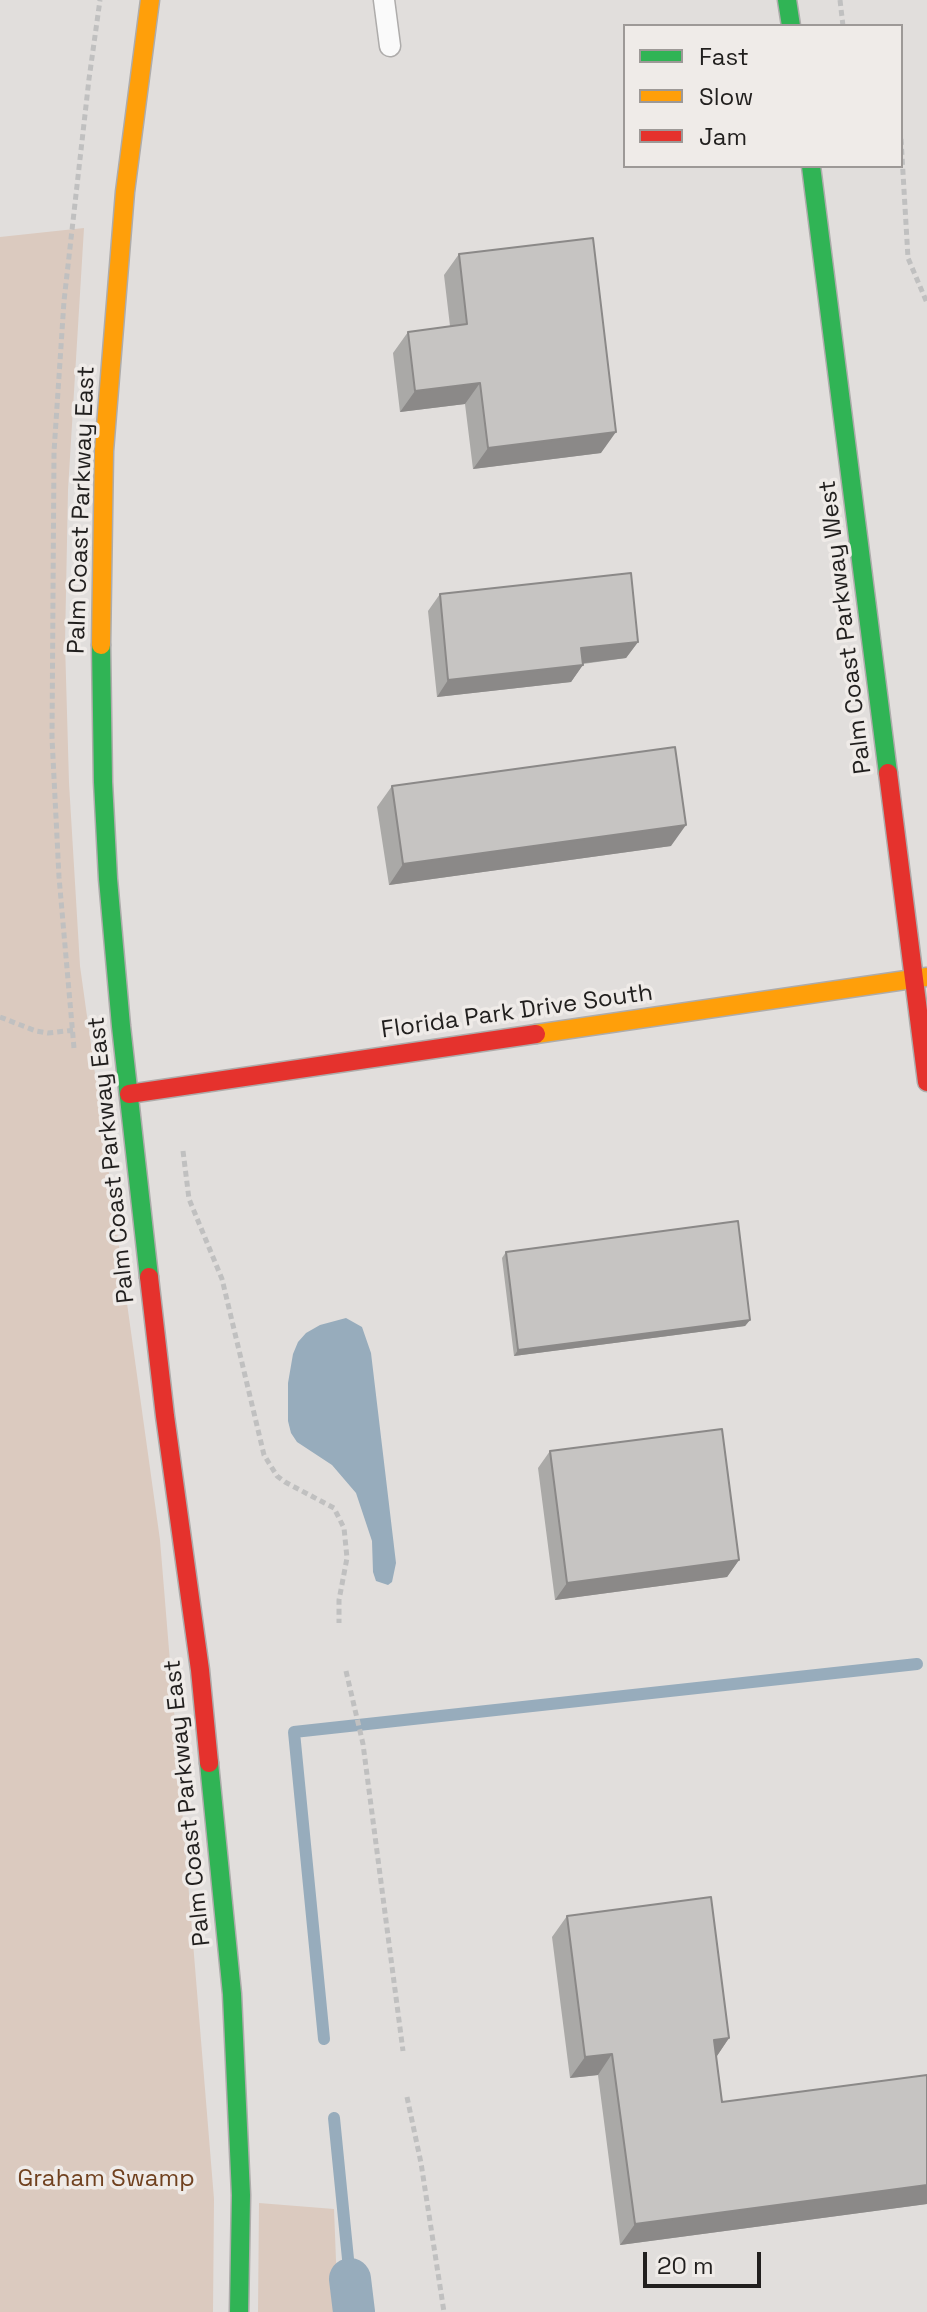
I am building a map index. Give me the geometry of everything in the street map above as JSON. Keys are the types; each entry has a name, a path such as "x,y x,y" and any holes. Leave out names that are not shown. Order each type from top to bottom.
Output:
{"main road":[{"name":"Palm Coast Parkway East","path":"150,0 117,276 104,451 100,592 103,782 108,879 129,1094 165,1416 200,1670 232,1994 241,2195 239,2312"},
{"path":"787,0 791,24"},
{"name":"Palm Coast Parkway West","path":"811,168 920,978 927,1082"},
{"name":"Florida Park Drive South","path":"129,1094 920,978"}],"lane":[{"path":"384,0 390,46"}],"path":[{"path":"840,0 843,24"},
{"path":"903,168 908,258 927,303"},
{"path":"0,1017 48,1033 82,1028"},
{"path":"183,1151 189,1199 222,1279 264,1455 277,1476 297,1490 325,1502 340,1516 347,1558 344,1587 339,1600 339,1623"},
{"path":"346,1671 363,1744 403,2051"},
{"path":"407,2097 421,2163 444,2312"}],"green space":[{"name":"Graham Swamp","path":"84,228 68,490 65,643 69,783 80,966 160,1540 214,2199 213,2312 0,2312 0,237"},
{"path":"259,2203 334,2209 338,2312 258,2312"}],"water":[{"path":"346,1318 362,1327 371,1353 396,1563 392,1582 388,1585 376,1581 372,1541 356,1493 332,1465 297,1442 288,1421 288,1383 298,1342 320,1325"}],"building":[{"path":"593,238 616,432 488,448 480,383 415,391 408,332 467,324 459,254"},
{"path":"631,573 638,642 581,648 583,665 448,680 440,594"},
{"path":"675,747 686,825 403,864 392,786"},
{"path":"738,1221 750,1320 518,1350 506,1252"},
{"path":"722,1429 739,1560 567,1583 550,1451"},
{"path":"711,1897 729,2038 714,2040 722,2102 927,2075 927,2185 635,2224 612,2054 585,2057 567,1916"}],"waterway":[{"path":"324,2039 294,1732 917,1664"},
{"path":"334,2118 350,2279"},
{"path":"350,2279 354,2312"}],"traffic: fast":[{"path":"787,0 791,24"},
{"path":"811,168 888,773"},
{"path":"101,645 108,879 149,1277"},
{"path":"209,1763 232,1994 241,2195 239,2312"}],"traffic: slow":[{"path":"101,645 104,451 125,192 150,0"},
{"path":"536,1034 927,977"}],"traffic: jam":[{"path":"888,773 927,1082"},
{"path":"129,1094 536,1034"},
{"path":"149,1277 200,1670 209,1763"}]}
